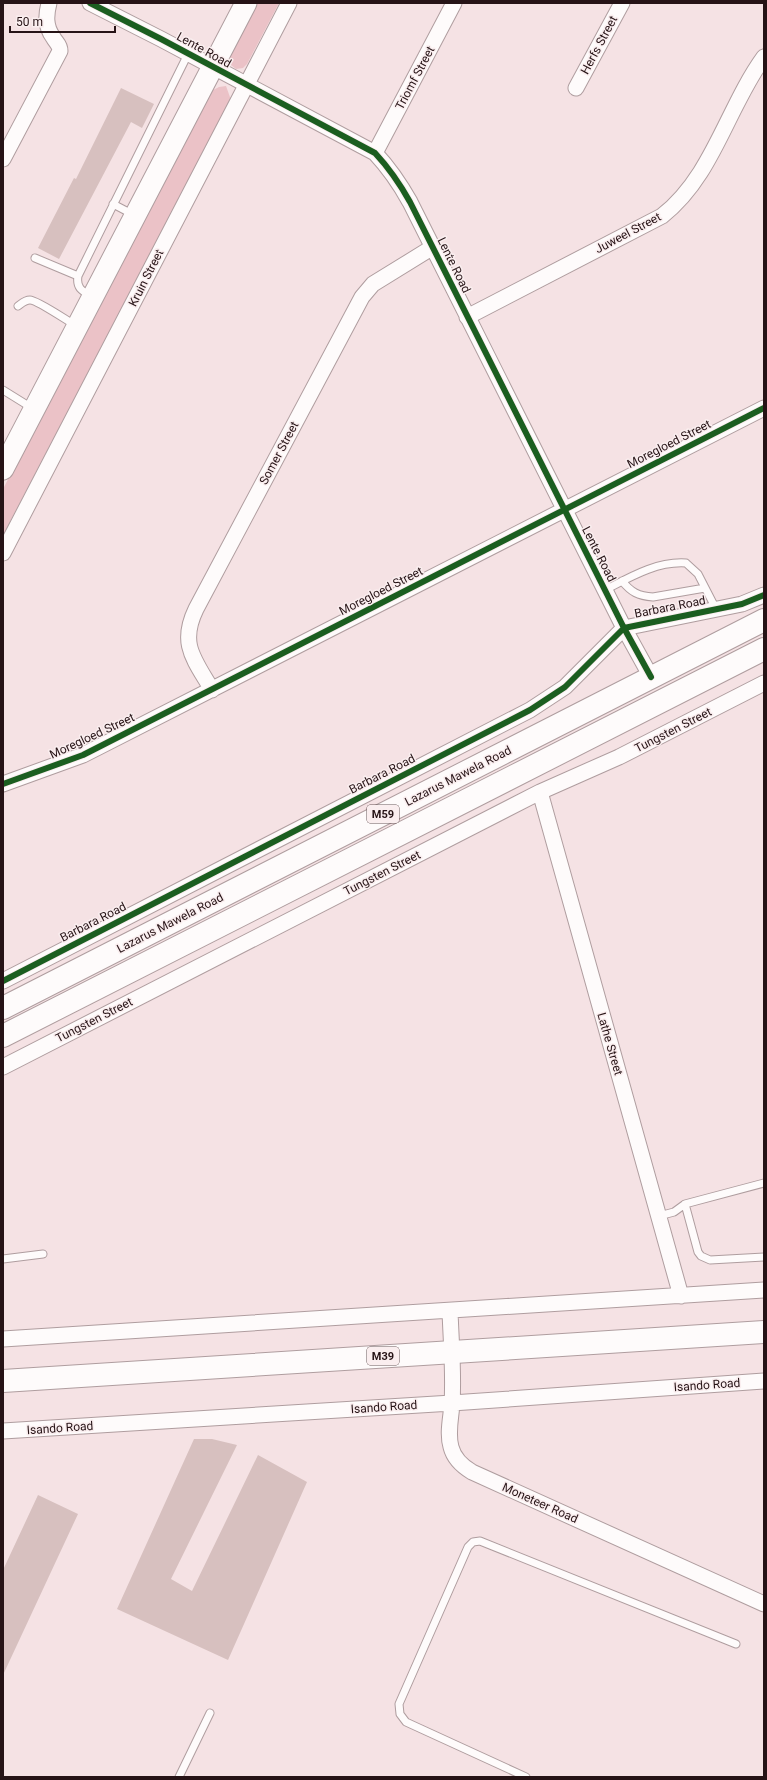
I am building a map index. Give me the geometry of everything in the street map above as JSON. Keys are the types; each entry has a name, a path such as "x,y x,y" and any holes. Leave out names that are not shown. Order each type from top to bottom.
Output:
{"main road":[{"path":"3,469 246,3"},
{"name":"Lazarus Mawela Road","path":"3,1008 764,620"},
{"name":"Lazarus Mawela Road","path":"3,1036 764,649"},
{"path":"651,678 670,680 682,679 735,664"},
{"name":"M39","path":"3,1381 764,1332"}],"street":[{"path":"3,159 60,51 60,45 52,37 47,24 46,16 49,3"},
{"name":"Lente Road","path":"90,3 375,153 394,174 433,247 624,628 651,678"},
{"name":"Kruin Street","path":"3,553 289,3"},
{"name":"Triomf Street","path":"375,153 454,3"},
{"name":"Herfs Street","path":"576,88 622,3"},
{"name":"Juweel Street","path":"467,317 662,216 671,209 695,182 764,57"},
{"name":"Somer Street","path":"212,690 190,649 188,626 196,609 362,297 373,284 433,247"},
{"name":"Moregloed Street","path":"3,784 83,755 764,408"},
{"name":"Barbara Road","path":"3,980 530,710 565,688 624,628 742,604 764,595"},
{"name":"Tungsten Street","path":"3,1067 540,792 619,757 764,683"},
{"name":"Lathe Street","path":"540,792 681,1296"},
{"path":"3,1339 764,1290"},
{"name":"Moneteer Road","path":"450,1311 452,1403 449,1432 450,1446 455,1457 472,1472 764,1604"},
{"name":"Isando Road","path":"3,1431 452,1403 764,1381"}],"lane":[{"path":"93,297 79,289 77,282 78,276 188,54"},
{"path":"113,204 135,216"},
{"path":"35,258 78,276"},
{"path":"18,306 30,300 40,303 50,311 77,326"},
{"path":"3,390 34,410"},
{"path":"605,590 656,566 680,562 686,563 694,570 716,609"},
{"path":"622,581 630,591 645,597 705,588"},
{"path":"658,1216 674,1212 685,1204 764,1183"},
{"path":"685,1204 698,1252 701,1256 710,1260 764,1257"},
{"path":"3,1259 43,1254"},
{"path":"526,1777 406,1722 400,1714 399,1704 468,1547 473,1542 480,1541 736,1644"},
{"path":"179,1777 210,1713"}],"shaded area":[{"path":"255,3 279,3 247,64 243,68 236,69 231,65 229,56"},
{"path":"226,86 231,100 3,535 3,489 209,92 219,87"}],"building":[{"path":"121,88 154,104 142,128 131,122 59,259 38,248 74,178 76,179"},
{"path":"194,1439 212,1439 237,1445 171,1579 192,1591 258,1455 307,1482 228,1660 117,1609"},
{"path":"38,1495 78,1514 3,1675 3,1570"}],"cycle path":[{"path":"90,3 161,39 375,153 385,164 410,202 624,628 651,677"},
{"path":"3,784 83,755 764,408"},
{"path":"3,981 530,710 565,687 624,628 742,604 764,595"}]}
